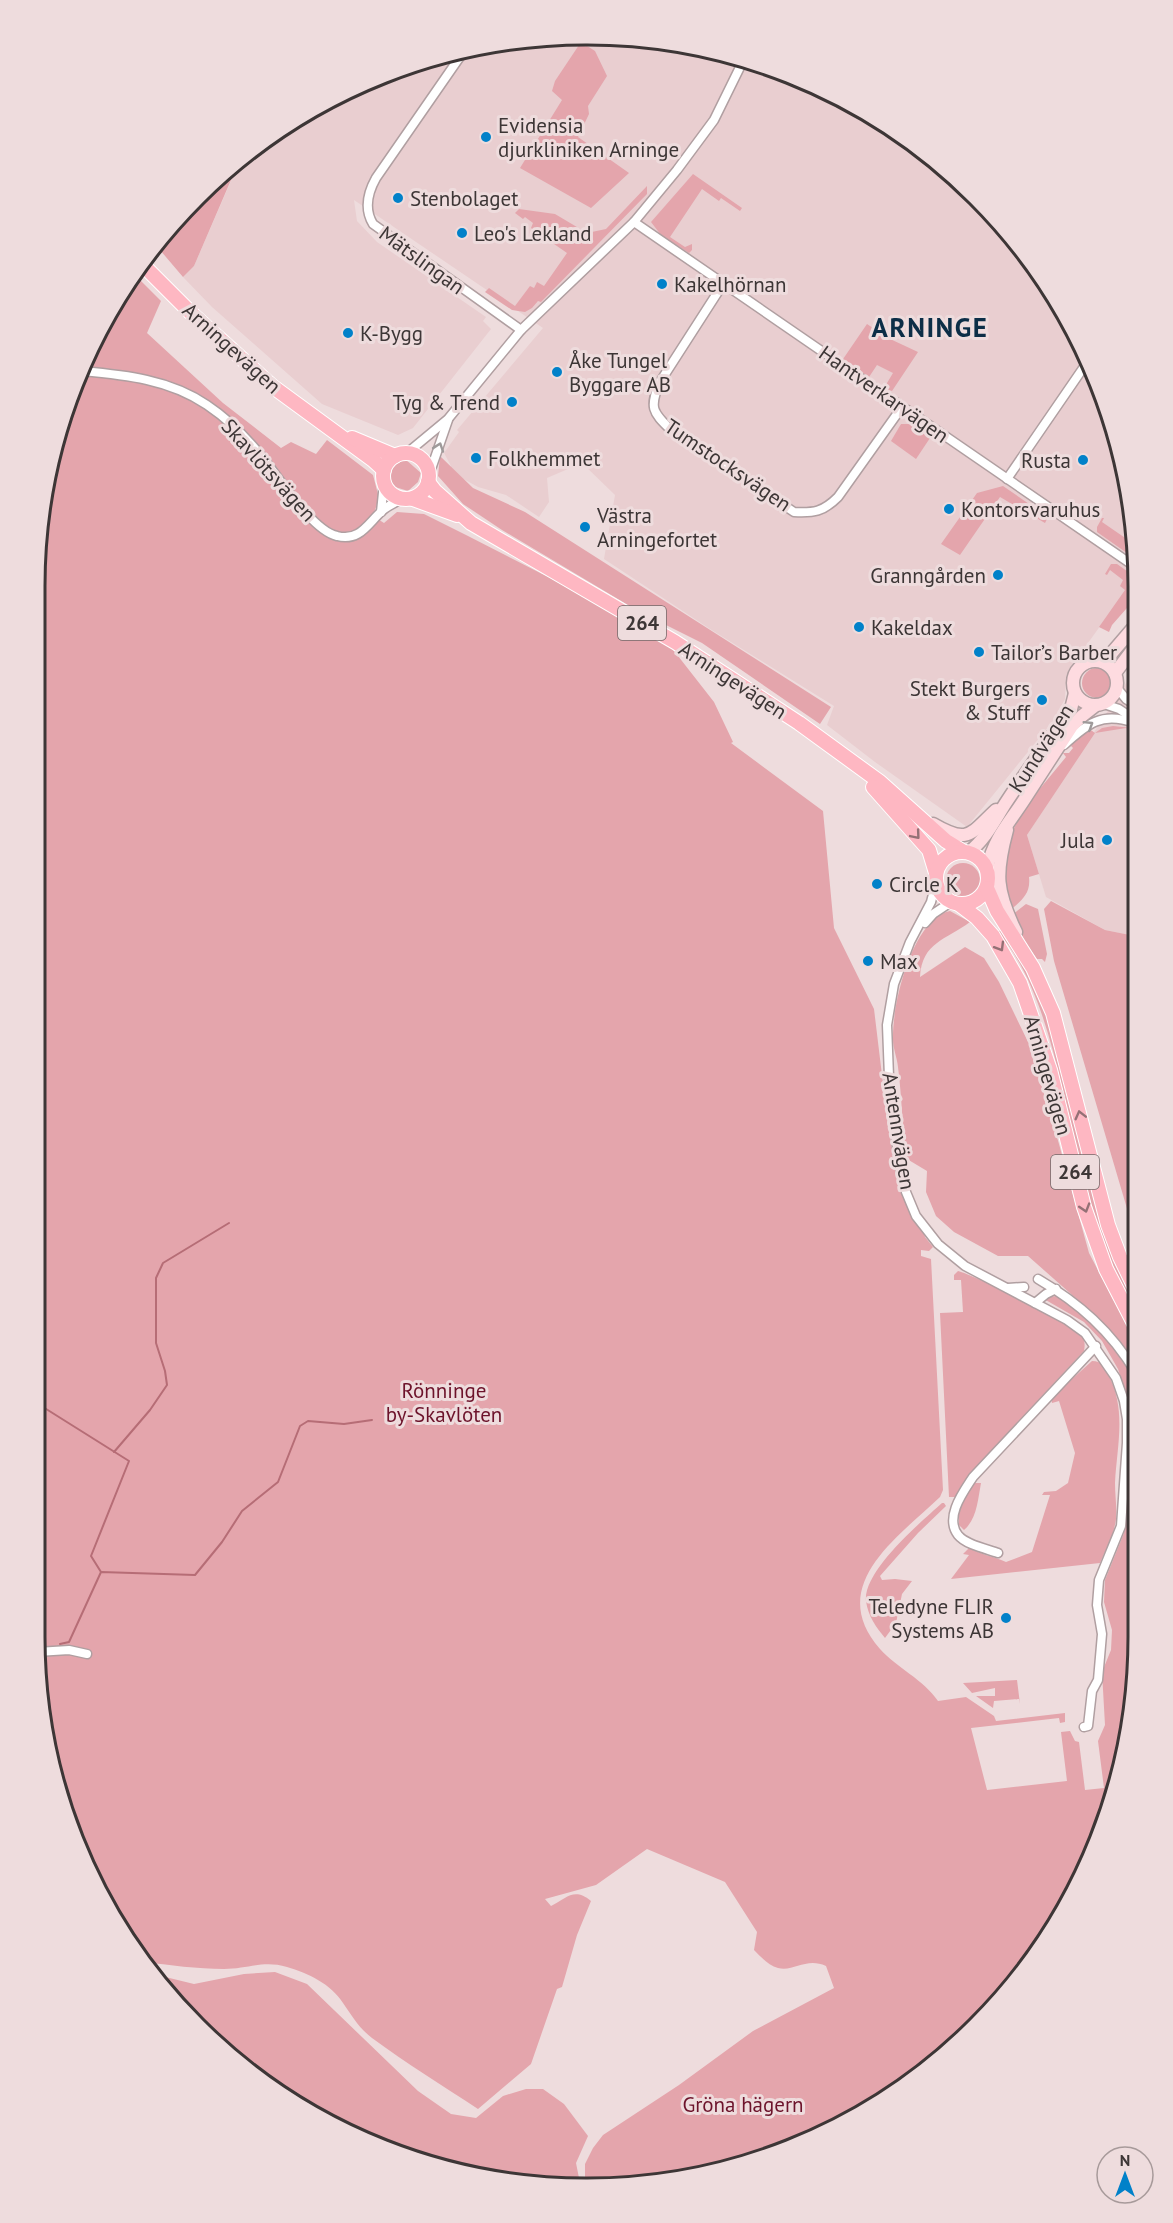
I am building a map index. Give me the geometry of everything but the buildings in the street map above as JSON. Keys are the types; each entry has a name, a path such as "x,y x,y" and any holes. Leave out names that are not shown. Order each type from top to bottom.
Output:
{"main road":[{"name":"Arningevägen","path":"148,270 191,313 272,386 373,460 384,477"},
{"name":"Arningevägen","path":"328,428 401,455"},
{"path":"384,477 387,462 401,455"},
{"name":"264","path":"401,455 416,455 422,460 429,478"},
{"name":"264","path":"384,477 390,493 407,499"},
{"name":"Arningevägen","path":"429,478 464,518"},
{"path":"407,499 423,492 429,478"},
{"name":"Arningevägen","path":"407,499 464,518 693,653 815,734 880,782 946,841 966,852"},
{"name":"Arningevägen","path":"815,734 875,788 929,850 936,878"},
{"path":"936,878 940,864 946,857 966,852"},
{"name":"264","path":"966,852 983,861 989,878 987,888"},
{"name":"264","path":"936,878 941,894 955,903"},
{"name":"Arningevägen","path":"987,888 997,911 1033,968 1060,1034 1108,1225 1128,1274"},
{"path":"955,903 976,901 987,888"},
{"name":"Arningevägen","path":"955,903 977,918 993,936 1014,970 1050,1070 1084,1207 1106,1269 1128,1312"}],"street":[{"name":"Mätslingan","path":"458,60 376,178 370,190 367,215 373,224 521,330"},
{"path":"401,455 448,419 521,330 634,222 714,120 740,67"},
{"name":"Hantverkarvägen","path":"634,222 1127,561"},
{"name":"Tumstocksvägen","path":"723,284 660,382 653,399 656,416 671,430 794,512 813,512 827,508 837,497 902,407"},
{"path":"1007,479 1082,369"},
{"name":"Skavlötsvägen","path":"89,372 141,378 174,387 206,404 241,434 313,520 338,537 355,536 374,521 381,512 407,499"},
{"path":"429,478 448,419"},
{"path":"381,512 384,477"},
{"path":"1128,634 1110,656 1100,661 1085,663 1076,671 1073,686 1075,693 1084,702 1100,704 1128,715"},
{"path":"1115,673 1128,656"},
{"path":"1100,661 1110,666 1115,673 1117,688 1128,698"},
{"path":"1100,704 1110,699 1117,688"},
{"name":"Kundvägen","path":"966,852 980,843 1071,709 1075,693"},
{"name":"Kundvägen","path":"987,868 992,849 1001,831 1072,726 1100,704"},
{"name":"Kundvägen","path":"1053,755 1089,723 1098,719 1128,722"},
{"name":"Kundvägen","path":"913,812 946,832 960,836 974,833 1006,802"},
{"name":"Kundvägen","path":"1010,819 1000,857 1000,888 1003,904 1033,968"},
{"name":"Antennvägen","path":"936,878 931,902 910,942 894,984 887,1025 889,1077 899,1163 906,1192 916,1216 938,1244 965,1266 1035,1303 1085,1333 1116,1378 1124,1401 1127,1419 1121,1526 1099,1580 1097,1605 1102,1634 1098,1680 1092,1692 1088,1726 1084,1727"},
{"name":"Antennvägen","path":"916,932 933,914 955,903"},
{"path":"1038,1279 1080,1305 1115,1342 1128,1361"},
{"path":"1007,1288 1024,1287"},
{"path":"1035,1303 1056,1289"},
{"path":"998,1553 969,1542 958,1535 954,1524 955,1510 961,1496 973,1477 1096,1346"},
{"path":"45,1651 69,1650 87,1654"}],"shaded area":[{"path":"586,45 622,46 692,55 761,74 826,101 887,136 916,157 944,179 994,229 1037,286 1072,347 1087,379 1110,446 1123,516 1128,587 1070,668 1066,676 1065,699 1053,721 967,827 827,725 834,706 710,629 604,559 615,495 582,463 547,478 549,502 539,517 506,495 478,487 449,471 451,466 444,453 459,432 457,430 543,328 354,200 357,221 377,242 486,317 483,321 491,329 413,428 398,435 322,404 212,307 183,277 194,266 233,176 286,136 316,118 379,86 412,74 481,55 551,46"},
{"path":"1128,680 1128,935 1105,930 1046,897 1027,835"}],"green space":[{"path":"579,45 586,45 595,51 607,76 588,106 589,114 578,137 629,173 591,208 520,168 562,100 552,91 555,81"},
{"path":"693,174 742,208 740,211 721,198 719,201 702,189 670,237 685,247 692,244 692,250 689,253 661,235 651,222"},
{"path":"233,176 194,266 183,277 161,252 179,229"},
{"path":"647,186 647,194 541,302 538,301 532,308 525,312 512,310 485,292 489,288 515,306 530,286 534,288 537,282 544,286 567,253 531,228 533,223 515,213 519,209 555,214 587,233 606,229"},
{"name":"Rönninge by-Skavlöten","path":"140,280 161,301 147,333 223,403 281,448 291,442 316,454 327,440 373,475 379,498 373,516 384,523 397,512 424,514 550,578 671,647 714,702 733,742 731,743 823,811 834,928 874,1009 888,1125 898,1183 911,1217 921,1223 925,1237 933,1247 929,1251 921,1250 921,1256 931,1259 943,1490 940,1497 888,1546 873,1565 863,1584 860,1604 865,1626 880,1649 925,1686 938,1701 966,1697 994,1716 996,1721 1065,1713 1065,1722 1060,1723 1059,1718 971,1728 987,1790 1067,1781 1061,1732 1070,1731 1075,1741 1079,1742 1085,1790 1104,1788 1098,1741 1105,1725 1102,1672 1111,1650 1112,1630 1104,1602 1105,1580 1124,1533 1128,1490 1127,1672 1118,1742 1099,1811 1072,1876 1037,1937 1016,1966 994,1994 944,2044 887,2087 826,2122 794,2137 727,2160 657,2173 585,2178 585,2164 603,2135 679,2085 753,2031 834,1988 826,1966 812,1963 784,1969 775,1967 759,1955 754,1950 757,1932 725,1882 647,1849 596,1885 545,1899 551,1906 575,1894 591,1901 577,1935 562,1987 557,1989 531,2064 478,2109 372,2038 359,2026 332,1990 303,1972 270,1964 233,1969 155,1963 118,1907 86,1844 63,1777 55,1742 46,1672 45,1636 46,551 55,481 74,412 101,347"},
{"path":"867,324 888,338 918,352 892,391 884,388 893,373 877,365 867,380 841,362"},
{"path":"901,424 910,424 930,438 916,459 891,441"},
{"path":"440,456 473,488 525,512 831,707 820,724 702,643 638,611 502,530 463,504 438,476"},
{"path":"401,459 405,459 421,473 418,482 408,491 392,486 388,474 391,467"},
{"path":"1003,486 1048,517 1045,523 1000,497 960,555 941,544 977,493"},
{"path":"1104,518 1102,522 1126,538 1127,553 1097,532 1097,527"},
{"path":"1111,564 1117,564 1128,571 1128,607 1112,625 1109,632 1099,627 1125,590 1120,586 1123,580 1110,570 1107,575 1105,574"},
{"path":"1097,668 1108,672 1112,683 1108,694 1097,698 1086,694 1082,683 1086,672"},
{"path":"1113,726 1128,728 1128,730 1095,733 1102,728"},
{"path":"1088,728 1095,733 1027,835 1039,874 1029,877 1027,893 1009,911 1003,893 1006,844 1033,797 1066,757 1063,753 1069,753 1080,733"},
{"path":"963,863 975,868 980,880 975,892 963,897 951,892 946,880 951,868"},
{"path":"1051,901 1105,930 1128,935 1128,1212 1054,961 1044,909"},
{"path":"1026,904 1038,909 1047,954 1045,962 1037,959 1024,940 1012,915"},
{"path":"950,911 970,922 930,949 925,956 920,977 965,947 984,958 999,982 1029,1044 1089,1253 1128,1328 1128,1357 1097,1317 1028,1256 998,1256 954,1232 936,1216 926,1192 927,1171 907,1159 898,1067 893,1043 896,1006 907,965 915,946 937,917"},
{"path":"1003,929 1029,974 1044,1008 1095,1201 1117,1266 1128,1288 1128,1298 1095,1216 1040,1008 1014,954 998,932"},
{"path":"958,1271 1003,1290 1062,1322 1083,1337 1085,1346 1084,1351 971,1473 957,1497 949,1497 940,1313 963,1312 961,1280 954,1280 954,1275"},
{"name":"Rönninge by-Skavlöten","path":"1059,1295 1082,1313 1128,1367 1128,1400 1118,1369 1102,1341 1084,1322 1044,1299"},
{"path":"1092,1361 1100,1363 1107,1371 1114,1387 1119,1414 1115,1483 1116,1519 1112,1536 1100,1563 951,1579 969,1555 963,1554 969,1548 1006,1562 1032,1552 1050,1495 1042,1495 1044,1492 1056,1491 1068,1483 1075,1453 1059,1401 1052,1403 1051,1398"},
{"path":"973,1483 981,1483 978,1502 972,1520 964,1530 959,1525 959,1509"},
{"path":"942,1503 946,1506 918,1533 880,1576 882,1580 912,1581 902,1594 896,1623 885,1638 869,1612 866,1601 868,1589 883,1562 895,1548"},
{"path":"1017,1680 1020,1704 1019,1699 994,1701 993,1708 976,1696 995,1696 995,1688 972,1693 963,1683"},
{"path":"275,1972 307,1984 418,2091 451,2114 476,2118 503,2096 526,2089 543,2089 564,2104 588,2136 576,2163 579,2178 516,2173 446,2160 379,2137 347,2122 286,2087 229,2044 179,1994 166,1977 194,1984 244,1974"}],"waterway":[{"path":"114,1452 150,1410 167,1385 156,1343 156,1278 163,1263 229,1223"},
{"path":"45,1408 129,1461 91,1556 101,1572"},
{"path":"60,1644 69,1642 101,1572 195,1575 222,1542 242,1511 278,1482 300,1426 308,1421 344,1424 372,1420"}],"place":[{"name":"Evidensia djurkliniken Arninge","path":"486,137"},
{"name":"Stenbolaget","path":"398,198"},
{"name":"Leo's Lekland","path":"462,233"},
{"name":"Kakelhörnan","path":"662,284"},
{"name":"K-Bygg","path":"348,333"},
{"name":"Åke Tungel Byggare AB","path":"557,372"},
{"name":"Tyg & Trend","path":"512,402"},
{"name":"Folkhemmet","path":"476,458"},
{"name":"Rusta","path":"1083,460"},
{"name":"Kontorsvaruhus","path":"949,509"},
{"name":"Västra Arningefortet","path":"585,527"},
{"name":"Granngården","path":"998,575"},
{"name":"Kakeldax","path":"859,627"},
{"name":"Tailor’s Barber","path":"979,652"},
{"name":"Stekt Burgers & Stuff","path":"1042,700"},
{"name":"Jula","path":"1107,840"},
{"name":"Circle K","path":"877,884"},
{"name":"Max","path":"868,961"},
{"name":"Teledyne FLIR Systems AB","path":"1006,1618"}],"district":[{"name":"ARNINGE","path":"930,327"}],"park label":[{"name":"Gröna hägern","path":"743,2104"}]}
